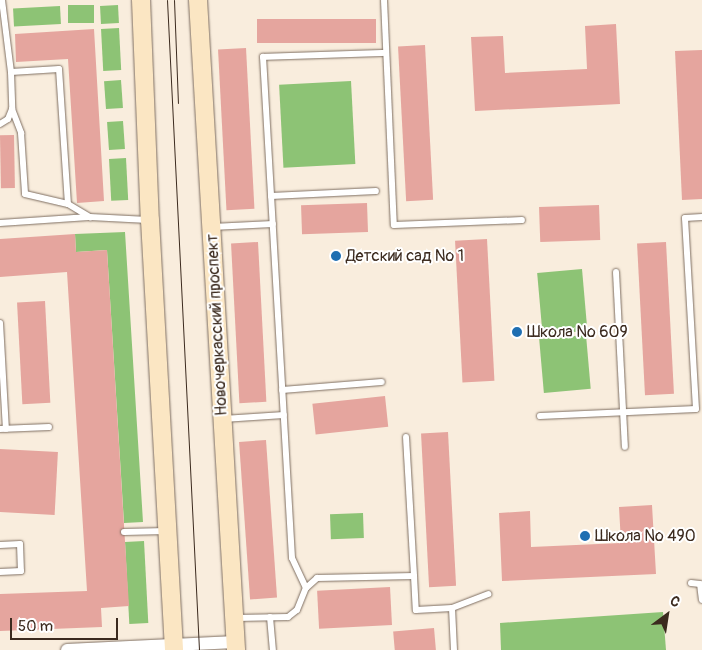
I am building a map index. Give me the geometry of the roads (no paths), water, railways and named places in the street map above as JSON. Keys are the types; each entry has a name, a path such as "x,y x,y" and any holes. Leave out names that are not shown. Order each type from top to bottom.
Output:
{"main road":[{"path":"141,0 150,220 174,648"},
{"name":"Новочеркасский проспект","path":"198,0 235,646"}],"street":[{"path":"67,650 235,646"}],"lane":[{"path":"2,0 11,72 12,109 21,133 25,194 68,204 90,217"},
{"path":"384,0 394,225 522,220"},
{"path":"306,588 292,558 263,56 386,53"},
{"path":"11,72 59,70 68,204"},
{"path":"0,124 8,119 12,109"},
{"path":"271,196 376,191"},
{"path":"0,223 90,217 150,220"},
{"path":"540,416 624,414 696,409 685,218 702,217"},
{"path":"211,227 273,224"},
{"path":"616,272 625,446"},
{"path":"0,323 3,429 49,427"},
{"path":"282,390 382,382"},
{"path":"222,419 284,415"},
{"path":"406,437 416,610 452,608 488,594"},
{"path":"124,532 168,531"},
{"path":"0,545 20,544 21,571 0,572"},
{"path":"234,618 288,617 297,610 306,588 317,578 414,576"},
{"path":"691,583 700,584 702,600"},
{"path":"452,608 454,650"},
{"path":"270,617 273,650"}],"tram line":[{"path":"167,0 199,650"},
{"path":"174,0 178,103"}],"place":[{"name":"Детский сад № 1","path":"336,256"},
{"name":"Школа № 609","path":"517,332"},
{"name":"Школа № 490","path":"585,536"}]}
